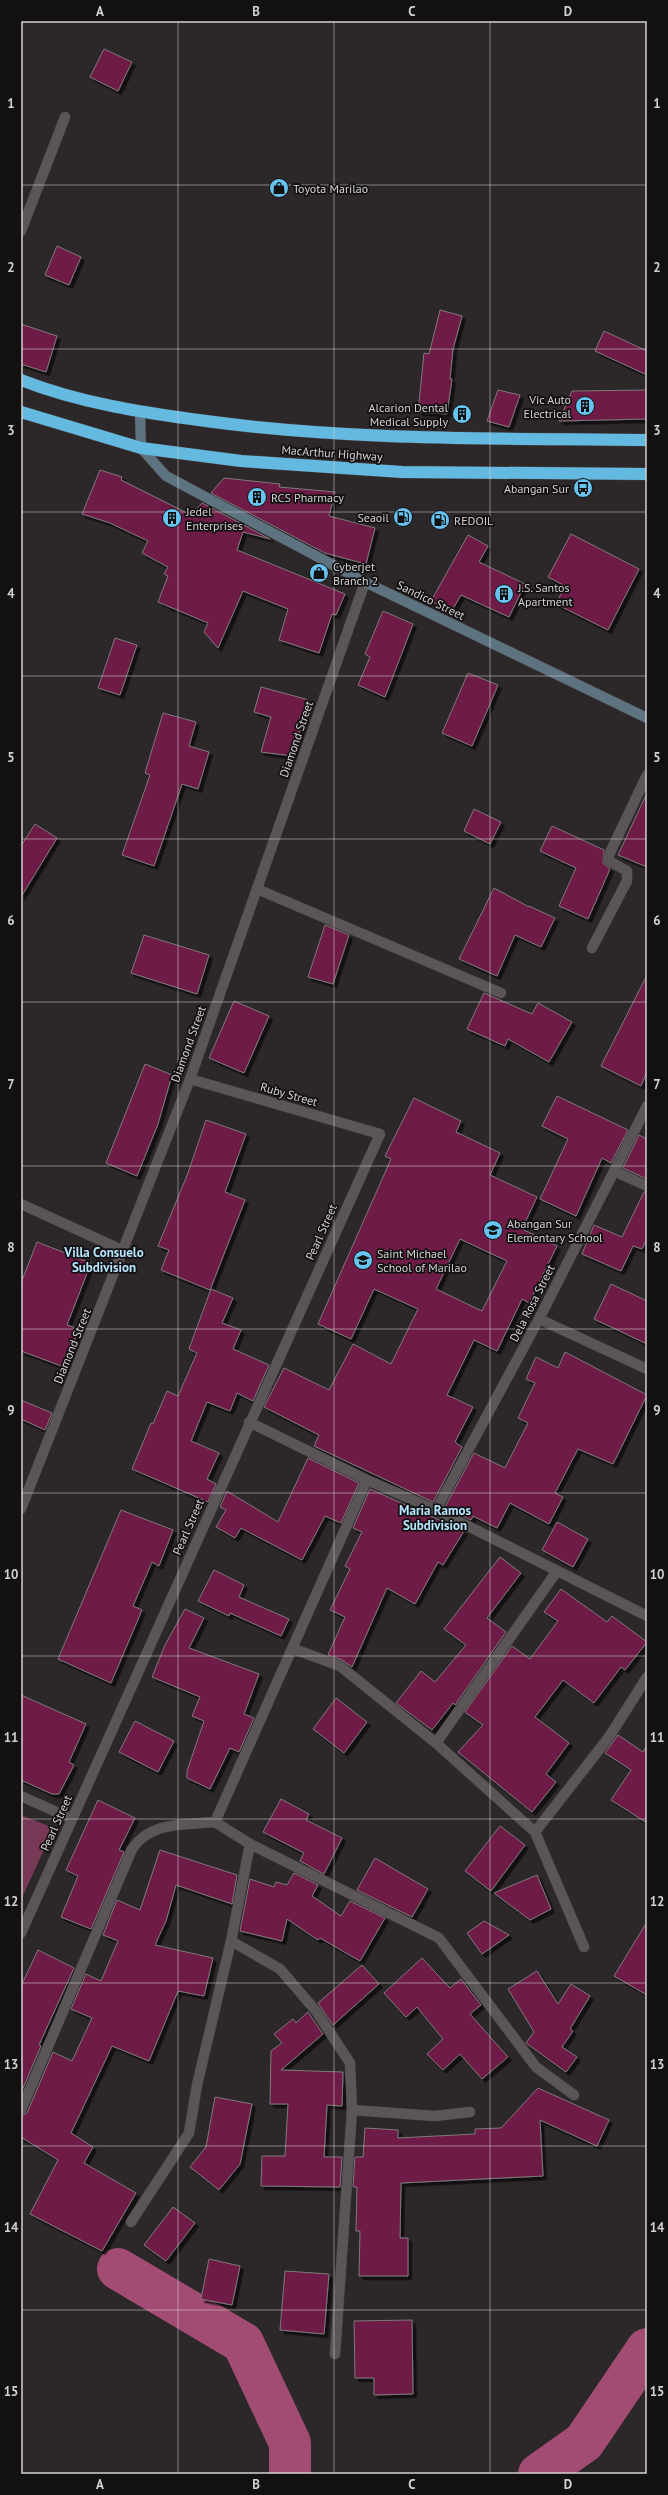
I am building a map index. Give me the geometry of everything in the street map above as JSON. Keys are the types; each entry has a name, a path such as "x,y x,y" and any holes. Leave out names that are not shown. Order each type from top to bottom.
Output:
{"highway":[{"name":"MacArthur Highway","path":"21,380 140,413 242,426 374,436 647,440"},
{"name":"MacArthur Highway","path":"21,412 141,448 241,461 402,472 647,474"}],"main road":[{"path":"140,413 141,448"},
{"name":"Sandico Street","path":"141,448 166,476 365,582 647,718"}],"street":[{"path":"21,231 65,117"},
{"name":"Diamond Street","path":"21,1509 124,1251 190,1080 365,582"},
{"path":"592,948 627,881 626,871 609,861 608,857 647,775"},
{"path":"257,889 502,993"},
{"name":"Ruby Street","path":"190,1080 380,1134"},
{"name":"Dela Rosa Street","path":"436,1510 539,1319 647,1106"},
{"name":"Pearl Street","path":"21,1932 249,1422 380,1134"},
{"path":"614,1171 647,1186"},
{"path":"21,1204 124,1251"},
{"path":"539,1319 647,1369"},
{"path":"249,1422 367,1480 436,1510 647,1616"},
{"path":"215,1822 294,1649 367,1480"},
{"path":"436,1744 557,1571"},
{"path":"294,1649 340,1666 436,1744 535,1832 584,1947"},
{"path":"535,1832 610,1737 647,1677"},
{"path":"21,1796 72,1819"},
{"path":"21,2110 132,1849 139,1839 148,1832 160,1828 215,1822 250,1844 439,1938 536,2067 574,2095"},
{"path":"131,2222 189,2133 197,2085 231,1940 250,1844"},
{"path":"231,1940 280,1969 316,2011 350,2063 352,2110 335,2354"},
{"path":"352,2110 435,2116 470,2112"}],"shaded area":[{"path":"21,1815 54,1828 21,1900"}],"building":[{"path":"104,49 132,62 118,91 90,77"},
{"path":"57,246 81,257 69,285 45,275"},
{"path":"440,310 462,316 453,349 450,379 452,379 447,414 418,412 424,353 429,354"},
{"path":"21,324 57,336 46,372 21,364"},
{"path":"604,331 647,351 647,375 595,351"},
{"path":"498,390 520,395 509,427 487,421"},
{"path":"647,390 647,419 559,421 572,391"},
{"path":"100,470 122,477 121,480 191,515 202,503 270,539 243,532 237,550 345,594 336,615 332,614 319,653 279,640 288,609 243,591 218,648 204,632 208,623 158,602 168,576 164,574 168,567 142,553 148,541 110,523 82,514"},
{"path":"224,478 280,484 279,487 335,492 329,516 375,528 366,564 325,553 211,493"},
{"path":"571,534 639,569 608,630 556,604 565,586 548,577"},
{"path":"468,535 488,546 479,562 525,584 509,617 461,595 451,612 431,601"},
{"path":"383,611 413,624 385,697 358,685 370,657 365,654"},
{"path":"115,638 137,645 120,695 98,688"},
{"path":"468,673 498,685 472,746 442,733"},
{"path":"261,687 309,700 292,756 261,752 271,717 254,712"},
{"path":"163,713 196,722 189,746 209,752 198,789 182,784 154,866 122,855 150,775 145,773"},
{"path":"647,793 647,867 618,855"},
{"path":"474,809 501,822 490,844 464,831"},
{"path":"35,824 57,838 21,897 21,846"},
{"path":"552,826 604,850 603,863 610,869 588,919 559,906 576,868 540,851"},
{"path":"494,888 529,907 555,918 541,947 515,935 497,976 459,959"},
{"path":"325,925 349,935 333,984 308,977"},
{"path":"144,935 209,955 197,994 131,973"},
{"path":"647,975 647,1071 641,1086 601,1066"},
{"path":"484,993 532,1014 538,1003 572,1022 549,1062 508,1039 505,1046 467,1029"},
{"path":"234,1001 269,1016 244,1073 209,1058"},
{"path":"145,1064 172,1075 158,1124 137,1176 106,1163"},
{"path":"557,1096 628,1130 611,1163 602,1158 576,1216 540,1199 568,1139 542,1126"},
{"path":"414,1098 461,1121 456,1132 500,1153 490,1175 537,1197 522,1229 557,1246 529,1303 522,1299 497,1351 474,1340 447,1395 473,1407 455,1442 462,1447 433,1502 314,1446 319,1435 264,1407 284,1368 329,1390 353,1344 391,1364 418,1309 374,1289 351,1339 318,1324 391,1159 385,1156","holes":["460,1239 507,1261 482,1311 436,1289"]},
{"path":"206,1120 246,1134 225,1192 245,1200 210,1290 161,1270 169,1250 158,1246 188,1173"},
{"path":"639,1135 647,1139 647,1179 623,1168"},
{"path":"644,1192 647,1192 647,1239 642,1249 633,1246 621,1271 582,1254 594,1225 622,1237"},
{"path":"37,1242 91,1263 67,1325 79,1329 64,1367 21,1351 21,1283"},
{"path":"611,1284 647,1301 647,1344 594,1319"},
{"path":"211,1289 233,1298 222,1323 241,1330 233,1349 269,1365 253,1401 237,1393 230,1411 207,1402 191,1441 219,1453 207,1479 216,1484 208,1502 132,1469 151,1423 153,1424 167,1391 178,1396 197,1353 189,1349"},
{"path":"565,1352 647,1395 613,1464 578,1449 555,1493 563,1497 549,1524 510,1503 497,1528 473,1516 471,1520 445,1507 474,1453 505,1468 528,1423 518,1418 535,1383 526,1379 536,1357 558,1368"},
{"path":"21,1400 52,1413 45,1430 21,1419"},
{"path":"308,1458 359,1483 341,1523 325,1516 302,1560 241,1528 235,1538 216,1527 226,1510 220,1507 227,1491 278,1522"},
{"path":"370,1489 464,1531 443,1565 438,1562 415,1604 387,1588 352,1667 342,1660 328,1655 345,1617 330,1610 350,1569 345,1566 362,1532 353,1528"},
{"path":"121,1510 173,1530 159,1566 152,1562 133,1606 142,1610 111,1683 58,1659"},
{"path":"557,1522 588,1539 573,1567 542,1550"},
{"path":"500,1557 521,1573 487,1618 506,1632 455,1705 453,1703 432,1730 396,1703 421,1671 435,1682 466,1645 444,1629"},
{"path":"214,1570 244,1585 239,1597 289,1619 281,1636 230,1613 229,1616 198,1601"},
{"path":"561,1589 607,1622 612,1616 647,1642 625,1670 621,1667 594,1703 563,1680 535,1717 569,1743 546,1774 556,1782 532,1812 458,1752 483,1725 465,1712 512,1646 530,1659 558,1621 544,1612"},
{"path":"185,1609 204,1618 189,1648 259,1674 244,1714 254,1718 239,1752 230,1748 210,1789 187,1778 187,1771 204,1721 192,1716 200,1697 152,1677 165,1645"},
{"path":"21,1695 86,1724 69,1762 74,1765 59,1794 52,1794 21,1780"},
{"path":"336,1698 367,1722 344,1753 313,1729"},
{"path":"135,1721 174,1741 158,1772 119,1752"},
{"path":"618,1735 643,1752 647,1745 647,1823 611,1800 631,1770 605,1753"},
{"path":"281,1799 309,1814 306,1820 342,1838 324,1874 300,1861 304,1853 263,1832"},
{"path":"98,1800 135,1818 119,1850 124,1852 91,1929 61,1917 78,1876 66,1870"},
{"path":"500,1826 525,1845 491,1891 465,1871"},
{"path":"160,1850 237,1875 232,1904 176,1885 166,1921 155,1945 213,1958 204,1996 178,1991 149,2061 112,2046 71,2133 93,2147 84,2163 136,2193 102,2251 30,2214 58,2160 21,2137 21,2116 27,2113 53,2052 72,2061 92,2018 71,2009 86,1974 101,1981 118,1941 103,1935 117,1900 140,1910"},
{"path":"375,1858 428,1889 412,1917 357,1890"},
{"path":"294,1873 318,1885 312,1896 341,1916 350,1901 385,1918 360,1961 320,1938 318,1940 287,1919 282,1941 240,1931 250,1879 274,1887 276,1882 287,1885"},
{"path":"537,1875 551,1909 530,1920 494,1893"},
{"path":"484,1921 509,1935 482,1954 467,1933"},
{"path":"647,1922 647,1995 614,1976"},
{"path":"38,1950 74,1968 39,2045 41,2046 21,2093 21,1986"},
{"path":"422,1958 450,1988 461,1979 481,2005 470,2014 508,2057 482,2079 460,2054 443,2070 427,2054 443,2039 417,2007 406,2017 384,1993"},
{"path":"362,1965 379,1984 333,2025 318,2003"},
{"path":"537,1971 558,2004 571,1984 590,1996 570,2029 573,2031 562,2047 577,2057 566,2072 526,2043 534,2032 508,1989"},
{"path":"308,2012 323,2034 281,2070 343,2072 342,2106 327,2105 324,2157 342,2157 340,2187 261,2186 262,2156 285,2156 288,2104 270,2104 271,2051 282,2043 274,2034 293,2019 296,2023"},
{"path":"538,2088 609,2120 597,2146 540,2120 543,2176 401,2183 400,2238 408,2238 408,2276 359,2276 360,2231 356,2231 357,2187 353,2187 355,2157 363,2157 365,2128 398,2130 398,2138 475,2134 475,2129 501,2128"},
{"path":"215,2097 252,2104 240,2164 219,2190 190,2167 206,2147"},
{"path":"173,2207 195,2223 166,2261 144,2245"},
{"path":"209,2259 240,2266 232,2305 201,2299"},
{"path":"285,2271 329,2274 324,2334 280,2330"},
{"path":"412,2320 413,2394 374,2395 374,2378 355,2378 354,2321"}],"waterway":[{"path":"118,2269 243,2343 290,2443 290,2474"},
{"path":"539,2474 584,2442 647,2349"}],"place":[{"name":"Toyota Marilao","path":"279,188"},
{"name":"Vic Auto Electrical","path":"585,406"},
{"name":"Alcarion Dental Medical Supply","path":"462,414"},
{"name":"Abangan Sur","path":"583,488"},
{"name":"RCS Pharmacy","path":"257,497"},
{"name":"Seaoil","path":"403,517"},
{"name":"Jedel Enterprises","path":"172,518"},
{"name":"REDOIL","path":"440,520"},
{"name":"Cyberjet Branch 2","path":"319,573"},
{"name":"J.S. Santos Apartment","path":"504,594"},
{"name":"Abangan Sur Elementary School","path":"493,1230"},
{"name":"Saint Michael School of Marilao","path":"363,1260"}],"district":[{"name":"Villa Consuelo Subdivision","path":"104,1260"},
{"name":"Maria Ramos Subdivision","path":"435,1518"}]}
